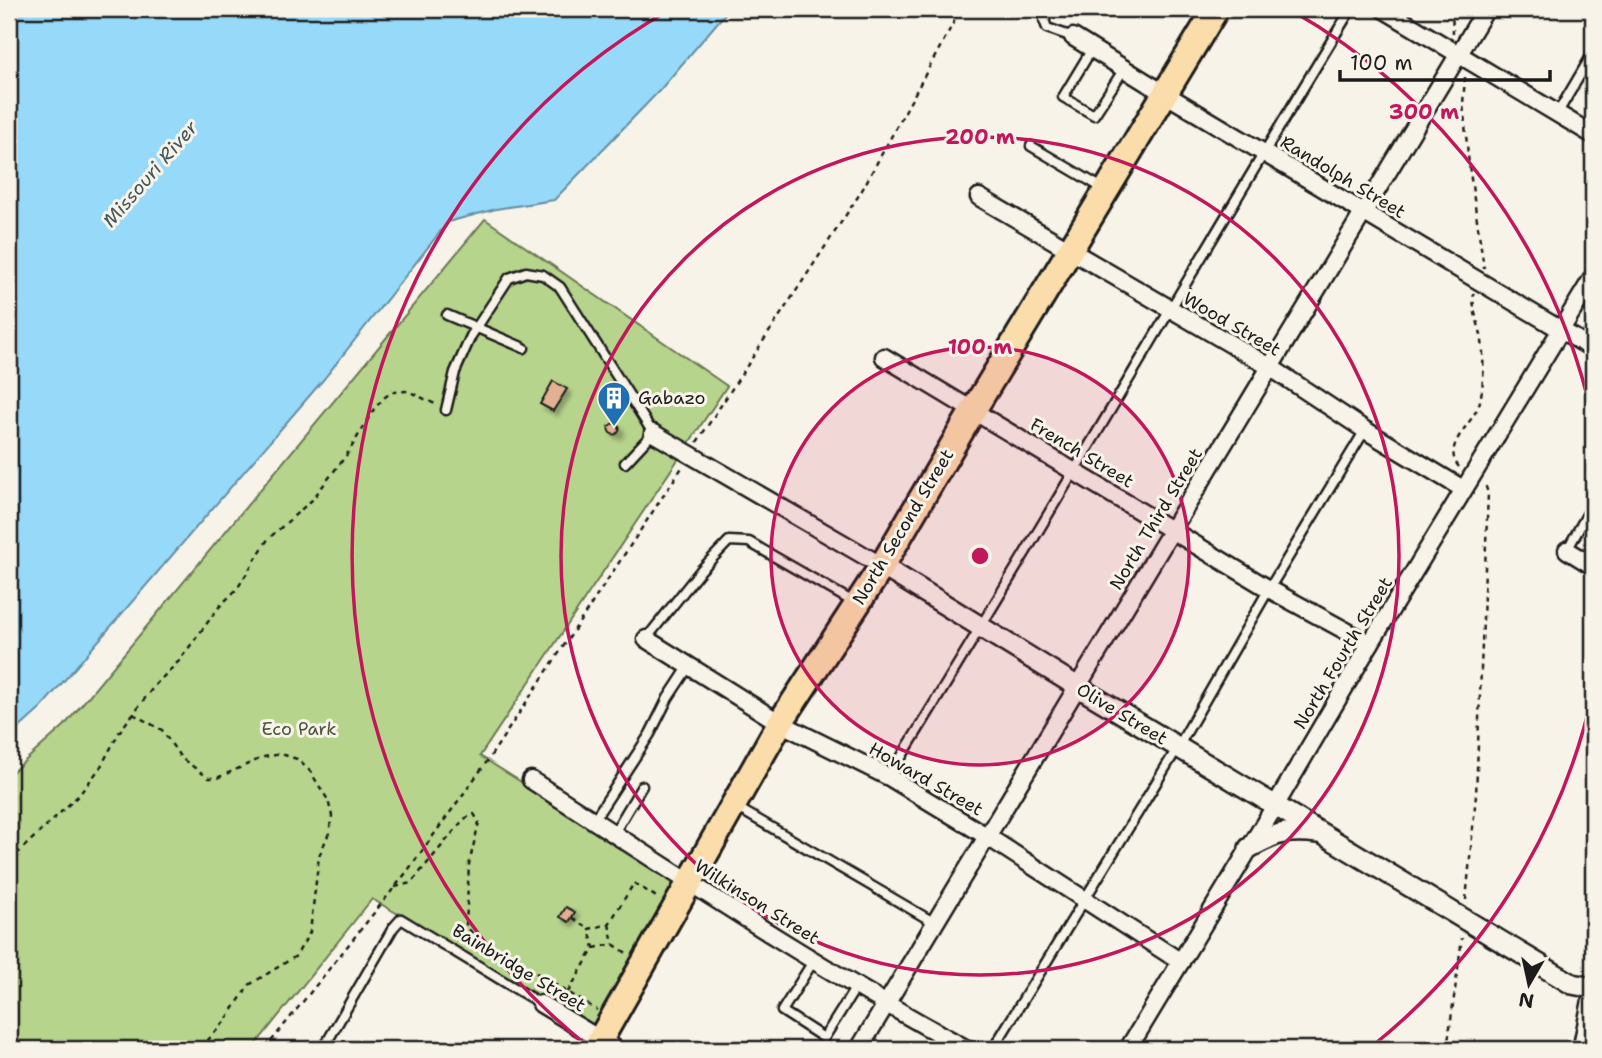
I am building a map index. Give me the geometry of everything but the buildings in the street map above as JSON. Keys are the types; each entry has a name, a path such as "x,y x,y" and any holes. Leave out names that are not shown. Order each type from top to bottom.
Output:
{"main road":[{"name":"North Second Street","path":"604,1046 780,723 882,566 1216,9"},
{"path":"1584,1049 1593,1003"}],"street":[{"path":"1383,9 1593,135"},
{"name":"North Third Street","path":"859,1049 1486,9"},
{"name":"Randolph Street","path":"1073,37 1593,349"},
{"name":"Wood Street","path":"979,197 1270,367 1365,430 1463,489"},
{"name":"North Fourth Street","path":"1128,1049 1593,277"},
{"name":"French Street","path":"884,357 1269,589 1370,644"},
{"name":"Olive Street","path":"653,433 882,566 1572,984 1593,988"},
{"path":"1567,550 1593,566"},
{"name":"Howard Street","path":"646,639 780,723 888,777 988,837 1181,961"},
{"name":"Wilkinson Street","path":"531,780 856,987 967,1049"},
{"path":"1250,848 1282,832 1296,830 1325,834"},
{"name":"Bainbridge Street","path":"541,1004 604,1046"}],"lane":[{"path":"1051,9 1044,20 1047,28 1073,37"},
{"path":"888,777 981,627 1351,9"},
{"path":"1092,49 1063,97 1094,115 1124,69"},
{"path":"1557,114 1593,53"},
{"path":"1031,146 1107,191"},
{"path":"446,410 455,372 475,328 509,278 526,272 543,275 561,287 653,433 625,463"},
{"path":"447,315 524,348"},
{"path":"993,1049 1178,747 1365,430"},
{"path":"1567,550 1593,504"},
{"path":"646,639 701,570 729,541 749,542 857,604"},
{"path":"594,820 650,734 668,698 689,666"},
{"path":"614,833 642,786"},
{"path":"734,805 935,923"},
{"name":"Bainbridge Street","path":"323,1049 393,928 401,919 541,1004"},
{"path":"814,960 782,1012 824,1038 856,987"}],"path":[{"path":"696,444 861,192 961,9"},
{"path":"1452,9 1453,37"},
{"path":"1464,72 1463,104 1467,153 1484,272"},
{"path":"1461,469 1453,458 1453,446 1478,411 1482,390 1482,340 1473,302 1476,288"},
{"path":"9,861 79,794 100,768 120,731 155,685 237,589 268,539 312,500 348,453 385,397 392,392 408,391 446,410"},
{"path":"265,1049 395,887 488,760 677,475"},
{"path":"1465,905 1476,795 1482,674 1488,493 1482,481"},
{"path":"133,714 162,730 181,758 209,778 217,778 264,757 281,754 297,759 310,771 328,800 332,816 329,833 318,856 310,932 296,956 249,985 226,1020 200,1049"},
{"path":"395,887 411,883 464,819 474,814 479,822 469,864 466,926 474,935 598,1011"},
{"path":"631,956 613,944 609,924 634,883 664,901"},
{"path":"568,992 594,948 589,929 573,918"},
{"path":"589,929 609,924"},
{"path":"1447,1049 1463,933"},
{"path":"594,948 613,944"}],"green space":[{"name":"Eco Park","path":"485,219 727,386 480,756 683,884 597,1029 372,899 252,1049 9,1049 9,775 64,726"}],"water":[{"name":"Missouri River","path":"9,9 729,9 660,90 554,200 496,209 448,222 323,380 38,711 9,737"}],"place":[{"name":"Gabazo","path":"614,428"}]}
